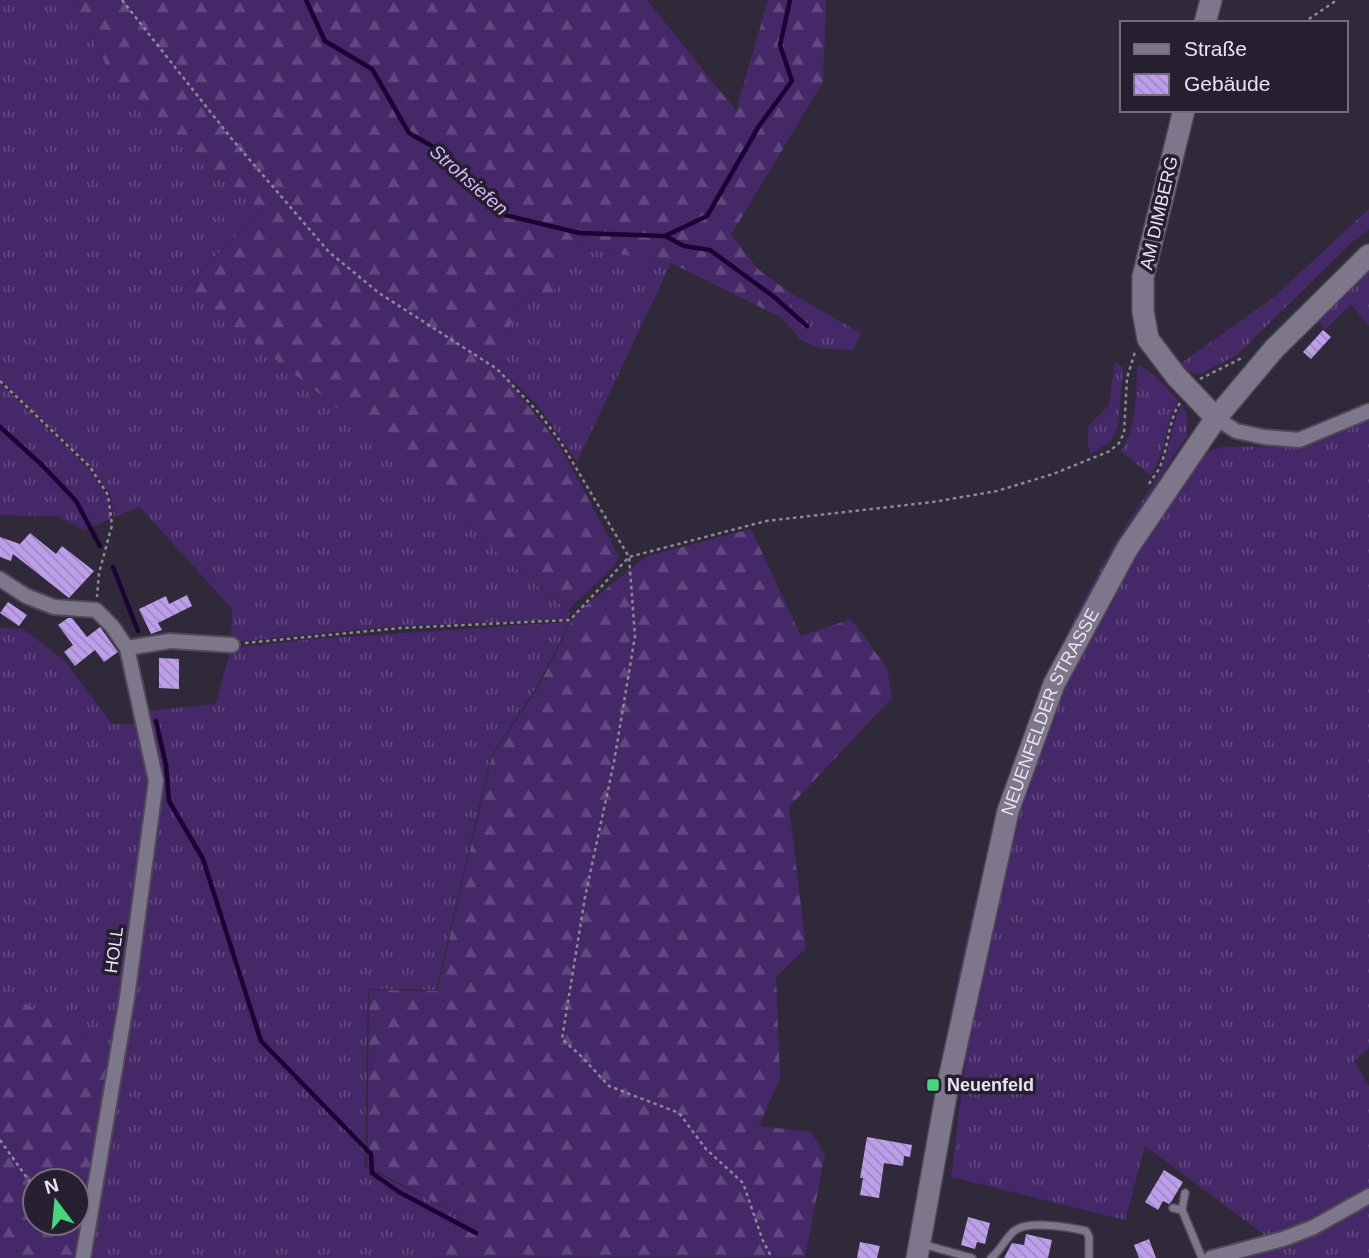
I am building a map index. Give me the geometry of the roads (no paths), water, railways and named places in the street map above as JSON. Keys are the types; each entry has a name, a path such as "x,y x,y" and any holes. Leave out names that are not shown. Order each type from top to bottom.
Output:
{"main road":[{"path":"1206,21 1211,0"},
{"name":"AM DIMBERG","path":"1184,112 1143,277 1143,312 1148,339 1167,365 1216,418"},
{"name":"NEUENFELDER STRASSE","path":"918,1251 949,1079 1008,811 1055,684 1106,585 1151,512 1216,418 1303,318 1369,254"}],"street":[{"path":"1216,418 1236,430 1264,437 1299,440 1369,411"},
{"name":"HOLL","path":"0,579 26,596 54,607 96,610 112,626 127,648 156,782 127,998 83,1258"},
{"path":"127,648 170,641 232,645"},
{"path":"1211,1258 1283,1239 1314,1227 1369,1196"}],"lane":[{"path":"1185,1193 1182,1210 1202,1258"},
{"path":"1172,1208 1182,1210"},
{"path":"990,1258 998,1253 1012,1233 1019,1227 1028,1225 1086,1231 1089,1237 1089,1258"},
{"path":"918,1251 972,1258"}],"waterway":[{"name":"Strohsiefen","path":"306,0 325,41 372,69 409,133 439,150 445,164 496,198 505,215 579,233 665,236 707,216 759,126 792,81 780,45 790,0"},
{"path":"665,236 684,246 710,250 773,296 807,326"},
{"path":"0,427 76,501 100,546"},
{"path":"113,567 138,631"},
{"path":"156,721 166,765 169,801 203,859 261,1041 371,1154 372,1173 399,1192 476,1233"}],"place":[{"name":"Neuenfeld","path":"933,1085"}]}
